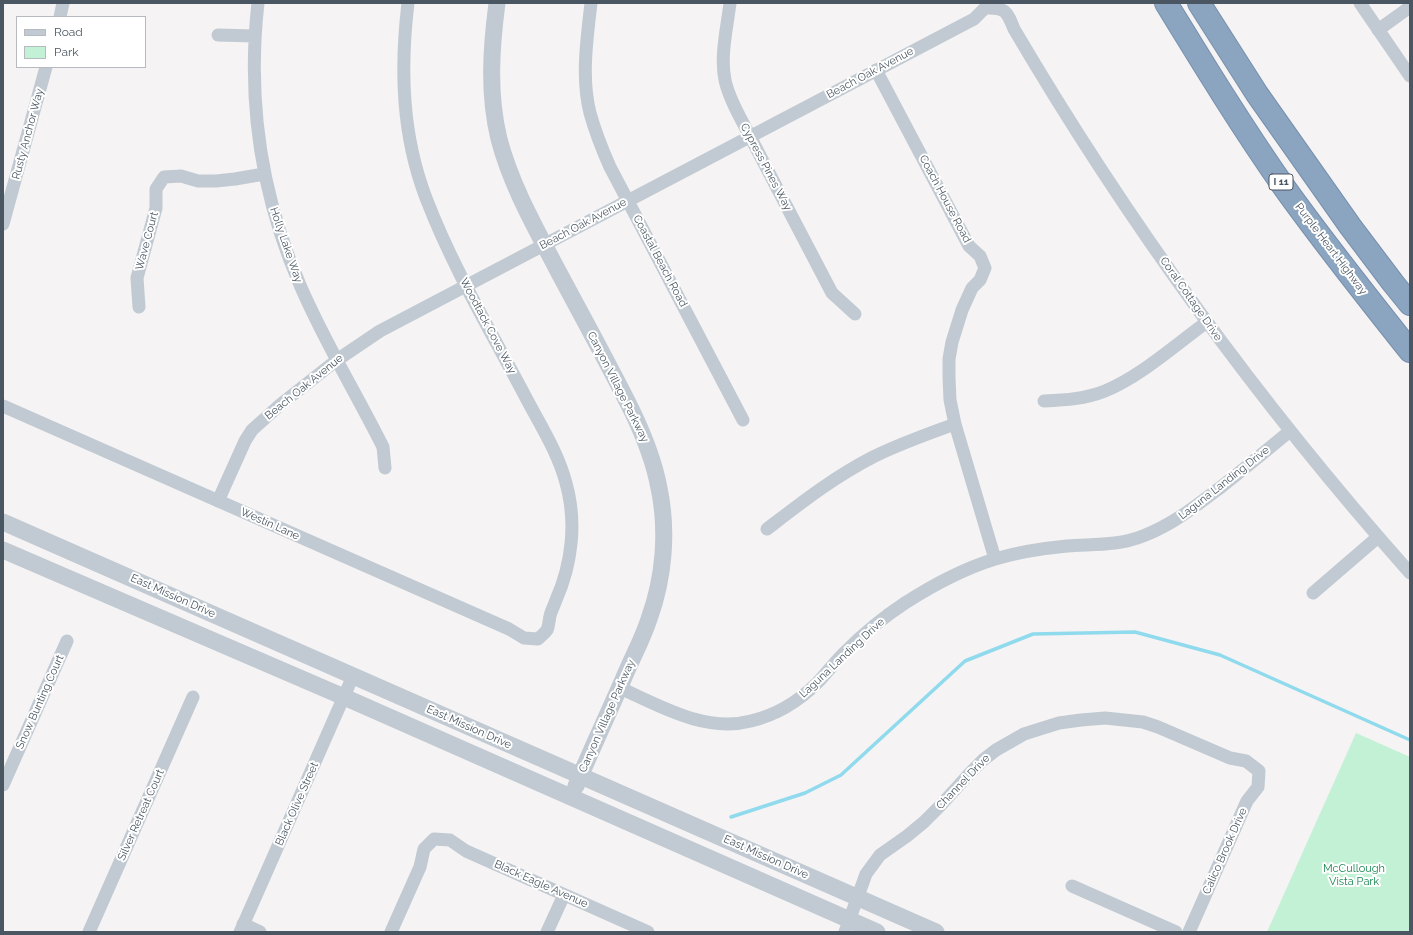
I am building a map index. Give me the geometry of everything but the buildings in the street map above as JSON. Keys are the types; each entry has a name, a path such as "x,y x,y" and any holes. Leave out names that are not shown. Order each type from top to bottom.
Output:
{"highway":[{"name":"Purple Heart Highway","path":"1166,3 1219,90 1285,187 1362,291 1410,351"},
{"path":"1199,3 1262,100 1350,226 1410,304"}],"street":[{"path":"60,16 64,3"},
{"name":"Holly Lake Way","path":"258,3 254,56 255,103 264,174 273,209 291,263 307,301 383,447 385,468"},
{"name":"Woodtack Cove Way","path":"408,3 404,44 403,79 405,104 410,140 426,197 443,239 466,285 551,445 566,483 571,514 571,544 568,561 564,580 550,615 548,629 538,639"},
{"name":"Canyon Village Parkway","path":"496,3 491,66 494,114 506,161 514,183 544,244 645,438 653,460 660,488 663,555 660,580 649,620 572,797"},
{"name":"Coastal Beach Road","path":"591,3 585,65 587,95 600,146 743,420"},
{"name":"Cypress Pines Way","path":"730,3 723,68 725,81 738,114 832,293 856,314"},
{"path":"1360,3 1410,76"},
{"name":"Beach Oak Avenue","path":"218,501 242,448 252,430 281,404 337,360 380,331 974,19 985,8 998,7"},
{"name":"Coral Cottage Drive","path":"998,7 1009,15 1014,29 1063,111 1206,322 1290,432 1410,573"},
{"path":"1378,30 1410,7"},
{"path":"218,35 255,36"},
{"name":"Rusty Anchor Way","path":"3,224 46,68"},
{"name":"Coach House Road","path":"876,70 969,246 980,256 985,268 980,280 972,288 962,310 952,342 949,378 950,400 955,424 995,559"},
{"name":"Wave Court","path":"139,307 137,278 156,208 156,189 164,177 181,176 198,181 216,181 264,174"},
{"path":"1044,401 1086,397 1110,388 1140,371 1206,322"},
{"name":"Westin Lane","path":"3,406 502,626 524,638 538,639"},
{"path":"767,529 811,495 853,468 893,448 955,424"},
{"name":"Laguna Landing Drive","path":"620,688 696,720 713,723 734,724 761,719 781,710 804,695 855,642 886,616 921,593 952,576 995,559 1067,546 1103,545 1141,537 1160,529 1195,508 1290,432"},
{"name":"East Mission Drive","path":"3,522 936,932"},
{"path":"1313,593 1378,537"},
{"name":"East Mission Drive","path":"3,550 572,797 847,926 877,932"},
{"name":"Snow Bunting Court","path":"3,785 67,641"},
{"name":"Black Olive Street","path":"242,928 353,676"},
{"name":"Silver Retreat Court","path":"89,932 193,697"},
{"name":"Channel Drive","path":"847,926 866,874 880,855 924,822 983,760 1009,742 1024,734 1059,723 1096,718 1143,722 1230,758 1246,761 1259,771"},
{"name":"Calico Brook Drive","path":"1189,932 1247,801 1258,787 1259,771"},
{"name":"Black Eagle Avenue","path":"391,932 420,867 424,849 434,839 450,840 466,851 648,932"},
{"path":"1072,886 1176,932"},
{"path":"547,932 564,895"},
{"path":"242,928 260,932"}],"green space":[{"name":"McCullough Vista Park","path":"1356,733 1410,757 1410,932 1267,932"}],"waterway":[{"path":"731,817 805,793 841,775 965,661 1033,634 1135,632 1220,655 1410,740"}]}
